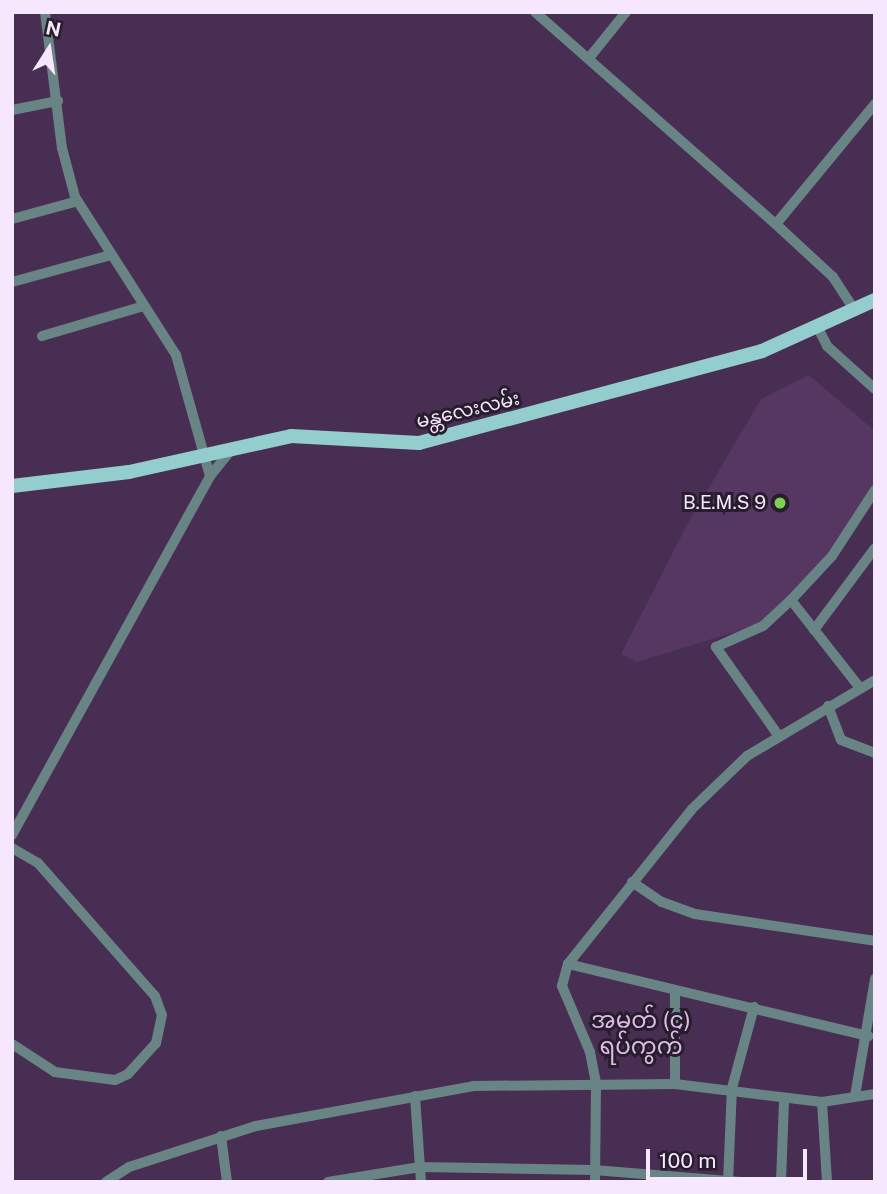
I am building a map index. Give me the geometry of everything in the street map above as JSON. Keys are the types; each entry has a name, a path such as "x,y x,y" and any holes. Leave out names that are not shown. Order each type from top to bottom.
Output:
{"main road":[{"name":"မန္တလေးလမ်း","path":"12,486 129,472 291,436 419,443 690,374 818,328 875,300"}],"street":[{"path":"45,12 62,148 78,201 176,355 206,454 210,476"},
{"path":"535,12 832,277 855,311"},
{"path":"589,58 626,12"},
{"path":"12,110 58,101"},
{"path":"775,224 875,104"},
{"path":"12,219 78,201"},
{"path":"12,282 111,255"},
{"path":"41,336 144,306"},
{"path":"818,328 827,346 875,389"},
{"path":"12,835 210,476 232,449"},
{"path":"778,735 716,647 763,626 791,600 832,556 875,490"},
{"path":"814,629 875,548"},
{"path":"791,600 859,688"},
{"path":"595,1176 596,1083 590,1052 562,986 568,964 692,810 747,756 778,735 875,680"},
{"path":"828,706 841,740 875,753"},
{"path":"12,848 38,863 155,996 162,1015 156,1043 128,1074 115,1080 55,1072 12,1044"},
{"path":"632,882 662,902 695,914 875,942"},
{"path":"568,964 868,1036"},
{"path":"855,1096 868,1036 875,979"},
{"path":"675,990 675,1084"},
{"path":"728,1181 732,1088 754,1007"},
{"path":"106,1182 129,1167 221,1136 473,1086 675,1084 732,1088 784,1100 822,1102 875,1094"},
{"path":"415,1096 421,1182"},
{"path":"781,1182 784,1100"},
{"path":"822,1102 827,1182"},
{"path":"221,1136 227,1182"},
{"path":"328,1182 420,1167 741,1182"}],"shaded area":[{"name":"B.E.M.S 9","path":"809,375 875,431 875,482 822,561 761,624 637,662 621,654 687,525 761,399"}],"place":[{"name":"B.E.M.S 9","path":"780,503"}],"district":[{"name":"အမှတ် (၄) ရပ်ကွက်","path":"641,1033"}]}
